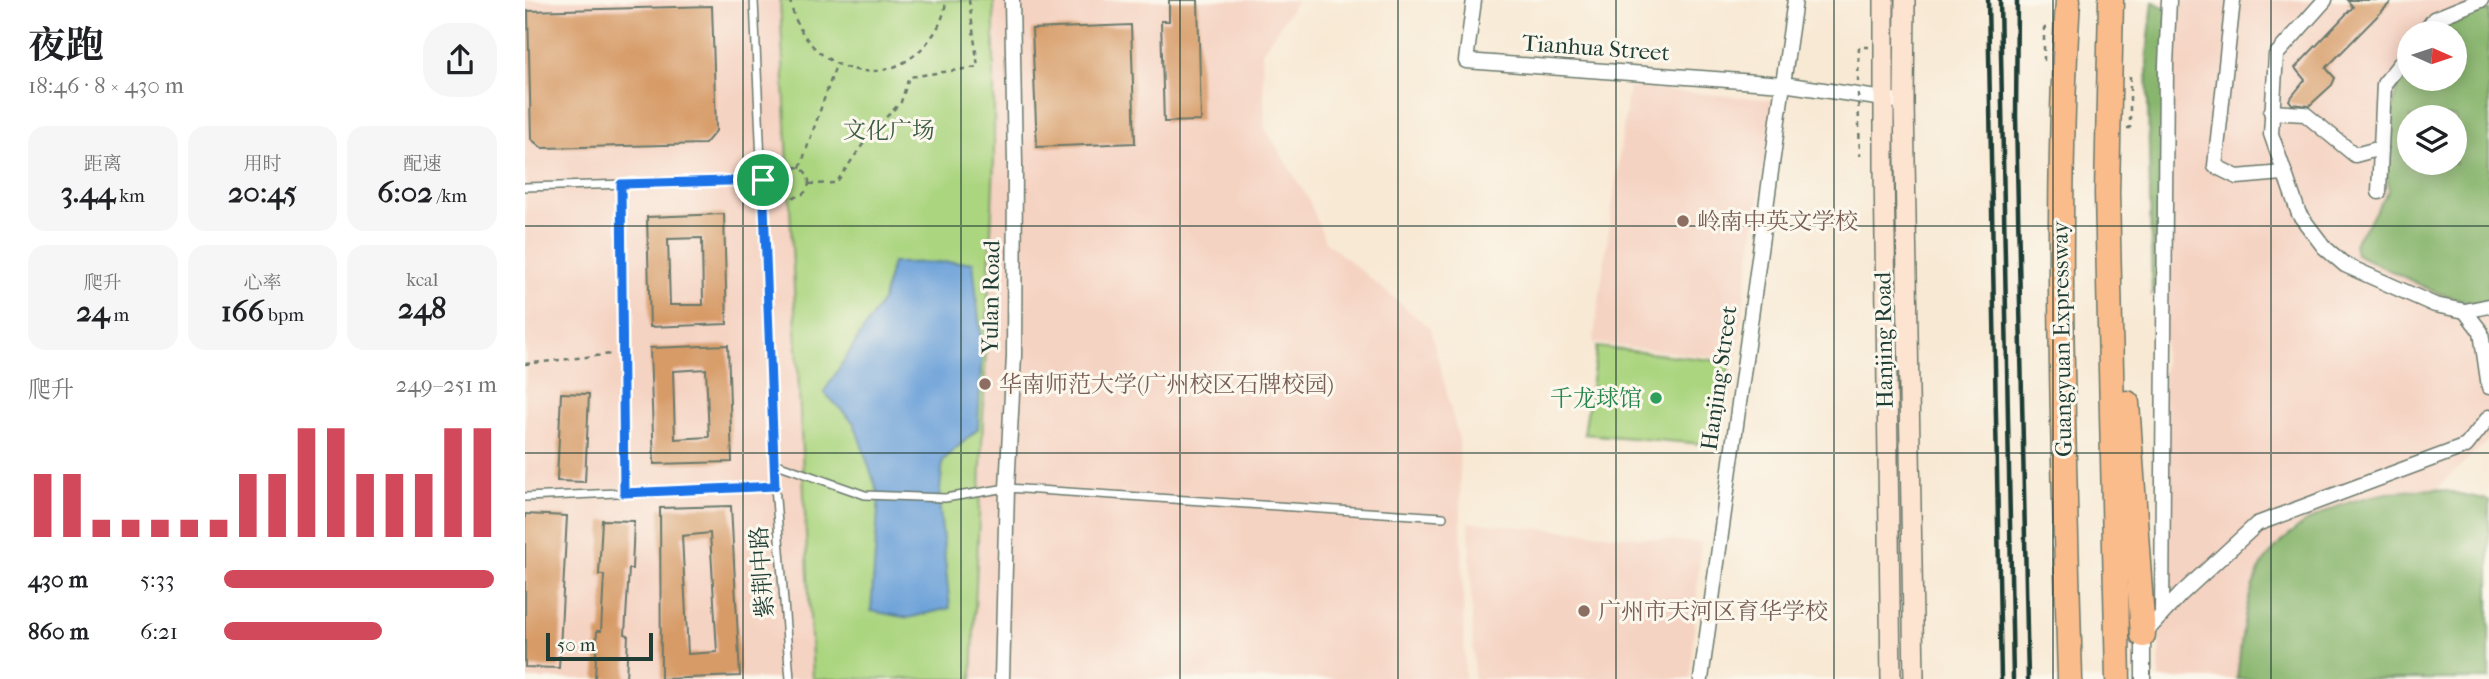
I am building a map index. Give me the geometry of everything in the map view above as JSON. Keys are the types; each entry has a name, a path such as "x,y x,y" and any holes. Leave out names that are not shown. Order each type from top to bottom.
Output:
{"highway":[{"name":"Guangyuan Expressway","path":"2069,0 2061,161 2060,291 2070,679"},
{"name":"Guangyuan Expressway","path":"2111,0 2107,193 2118,679"},
{"path":"2107,193 2119,284 2143,635"}],"street":[{"name":"Yulan Road","path":"1002,679 1014,328 1016,164 1012,0"},
{"name":"Tianhua Street","path":"1474,0 1466,61 1783,84 1895,101"},
{"path":"1783,84 1795,0"},
{"name":"Hanjing Road","path":"1884,0 1895,101 1914,679"},
{"name":"Hanjing Road","path":"1891,679 1895,101 1905,0"},
{"path":"2162,614 2166,65 2169,0"},
{"path":"2233,0 2215,166 2237,177 2283,173"},
{"path":"2325,0 2276,55 2271,134 2299,214 2324,247 2345,265 2435,305 2465,311 2489,306"},
{"path":"2433,21 2480,0"},
{"path":"2379,192 2384,85 2397,68"},
{"name":"Hanjing Street","path":"1702,679 1783,84"},
{"path":"2271,112 2305,114 2355,155 2381,148"},
{"path":"2465,311 2481,332 2489,387"},
{"path":"2143,679 2143,635 2257,524 2466,446 2489,417"}],"lane":[{"name":"紫荆中路","path":"754,0 775,486 790,679"},
{"path":"525,187 763,180"},
{"path":"621,184 624,493"},
{"path":"774,463 865,495 945,498 1007,488 1444,517"},
{"path":"525,497 775,486"}],"path":[{"path":"790,0 796,26 810,46 830,62 853,70 878,71 902,64 922,50 937,30 946,0"},
{"path":"809,184 835,183 870,134 901,102 909,77 978,67 969,0"},
{"path":"1859,47 1860,156"},
{"path":"800,168 837,64"},
{"path":"2130,90 2130,128"},
{"path":"791,167 800,168 807,174 809,184 805,192 797,197 788,196 780,190 778,180 782,171 791,167"},
{"path":"525,364 622,353"}],"shaded area":[{"name":"华南师范大学(广州校区石牌校园)","path":"525,0 1297,0 1262,52 1265,128 1309,200 1325,241 1430,328 1459,440 1465,679 525,679"},
{"path":"2170,0 2489,0 2489,439 2436,489 2378,494 2334,508 2291,530 2246,608 2237,679 2159,679"},
{"name":"岭南中英文学校","path":"1629,87 1774,100 1735,359 1593,343"},
{"name":"广州市天河区育华学校","path":"1469,522 1701,543 1690,679 1474,679"}],"green space":[{"name":"文化广场","path":"780,0 994,0 994,161 972,679 813,679"},
{"path":"2153,1 2168,10 2166,275 2152,294 2147,55"},
{"path":"2489,10 2489,308 2435,292 2356,254 2354,244 2389,191 2384,148 2397,87 2397,91 2467,91 2467,21 2450,21 2461,13"},
{"name":"千龙球馆","path":"1597,347 1730,362 1715,445 1584,434"},
{"path":"2436,489 2489,500 2489,679 2237,679 2244,620 2256,578 2266,558 2292,533 2309,520 2349,502 2392,492"}],"water":[{"path":"973,262 982,348 978,429 943,460 939,501 950,608 908,618 871,611 879,496 854,423 824,392 883,299 892,263"}],"building":[{"path":"1169,0 1198,0 1201,121 1164,122 1161,21 1169,21"},
{"path":"2347,0 2393,0 2326,68 2335,78 2332,85 2309,106 2292,104 2289,100 2305,80 2295,68 2353,7"},
{"path":"712,6 716,131 705,144 542,148 531,139 528,11"},
{"path":"1131,25 1135,143 1037,147 1032,29"},
{"path":"724,214 727,324 650,327 647,217","holes":["702,238 703,305 670,305 668,239"]},
{"path":"728,345 732,462 654,464 650,348","holes":["706,369 709,437 675,439 673,371"]},
{"path":"561,393 589,394 585,482 557,481"},
{"path":"731,506 740,676 661,679 660,508","holes":["710,533 717,652 688,654 682,536"]},
{"path":"525,514 567,516 559,668 525,667"},
{"path":"602,520 634,521 625,634 628,635 626,679 595,679 597,631 601,631 604,575 599,575"}],"railway":[{"path":"1988,0 2001,679"},
{"path":"2000,0 2013,679"},
{"path":"2017,0 2016,116 2028,679"}],"place":[{"name":"岭南中英文学校","path":"1683,221"},
{"name":"华南师范大学(广州校区石牌校园)","path":"985,384"},
{"name":"千龙球馆","path":"1656,398"},
{"name":"广州市天河区育华学校","path":"1584,611"}],"route":[{"path":"763,180 775,486 624,493 621,184 763,180"}]}
